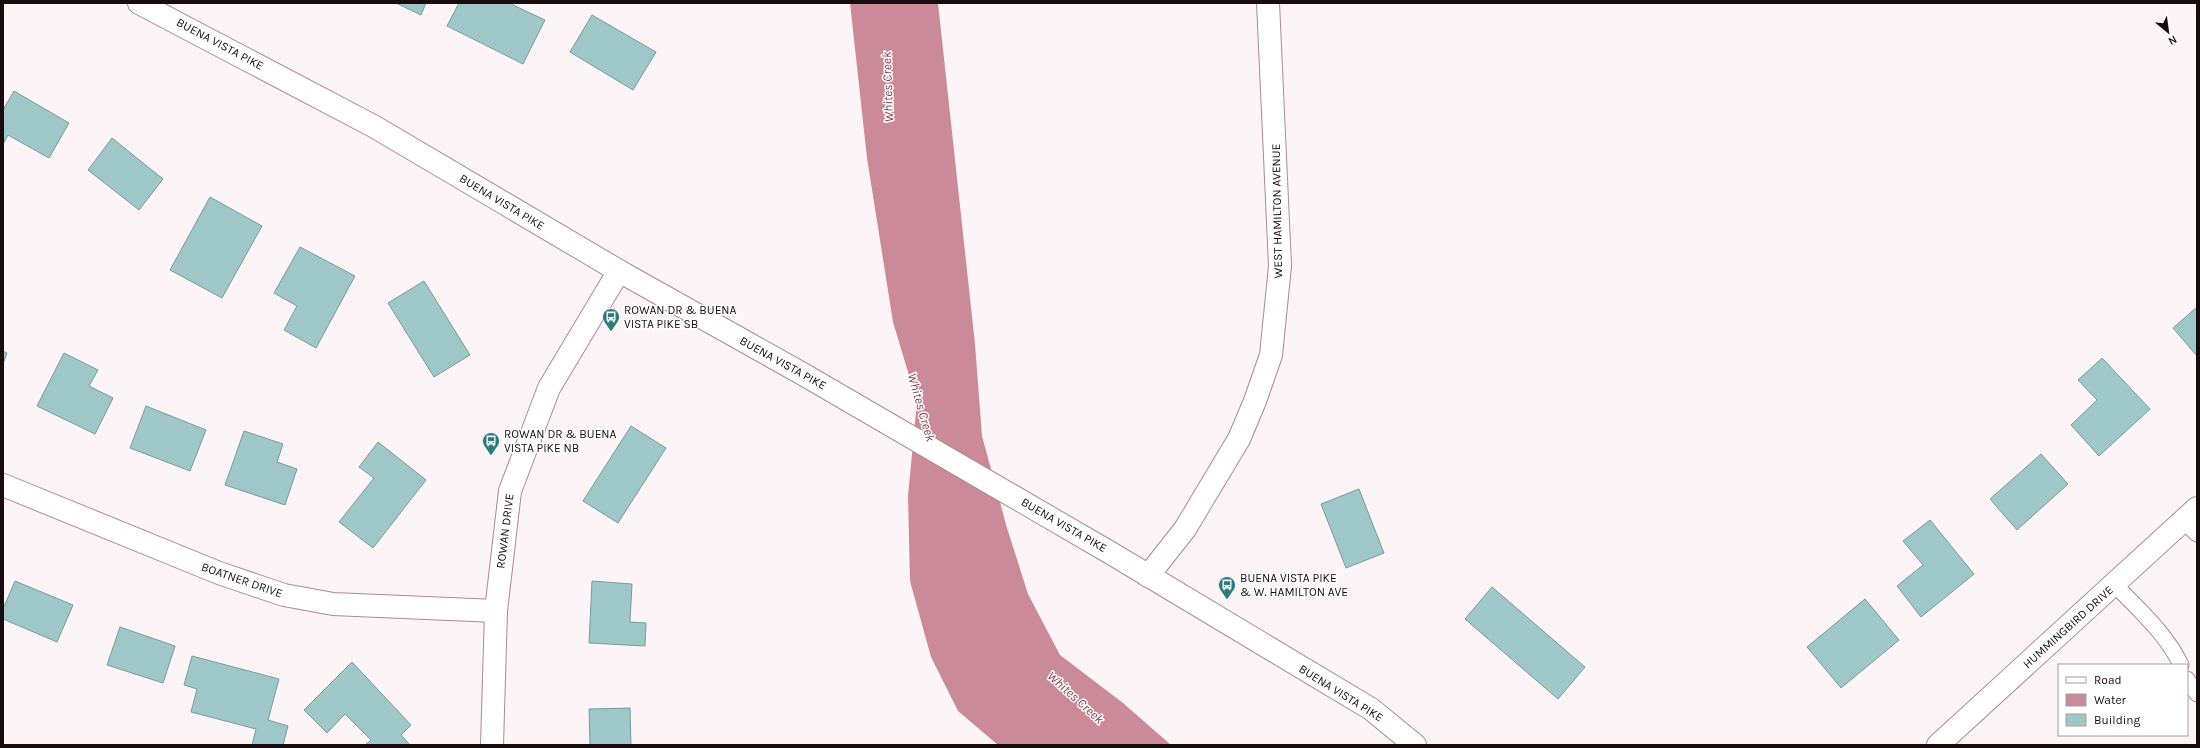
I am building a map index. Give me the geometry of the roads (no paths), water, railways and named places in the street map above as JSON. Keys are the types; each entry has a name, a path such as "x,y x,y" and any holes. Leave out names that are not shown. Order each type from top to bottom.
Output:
{"street":[{"name":"WEST HAMILTON AVENUE","path":"1148,576 1185,529 1239,439 1256,401 1271,355 1280,266 1268,3"},
{"name":"BUENA VISTA PIKE","path":"151,5 376,127 619,271 801,373 1109,552 1371,709 1415,745"},
{"name":"ROWAN DRIVE","path":"492,745 496,611 510,491 549,388 619,271"},
{"name":"BOATNER DRIVE","path":"3,485 219,573 284,595 333,604 496,611"},
{"name":"HUMMINGBIRD DRIVE","path":"1938,745 2114,584 2192,521"}],"lane":[{"path":"2114,584 2162,635 2175,652 2181,664"},
{"path":"2188,680 2197,694"}],"water":[{"name":"Whites Creek","path":"850,3 938,3 975,344 982,436 1007,528 1028,594 1060,655 1123,703 1171,745 998,745 958,711 931,657 910,581 908,496 917,402 893,322 867,158"}],"place":[{"name":"ROWAN DR & BUENA VISTA PIKE SB","path":"611,332"},
{"name":"ROWAN DR & BUENA VISTA PIKE NB","path":"491,456"},
{"name":"BUENA VISTA PIKE & W. HAMILTON AVE","path":"1227,600"}]}
